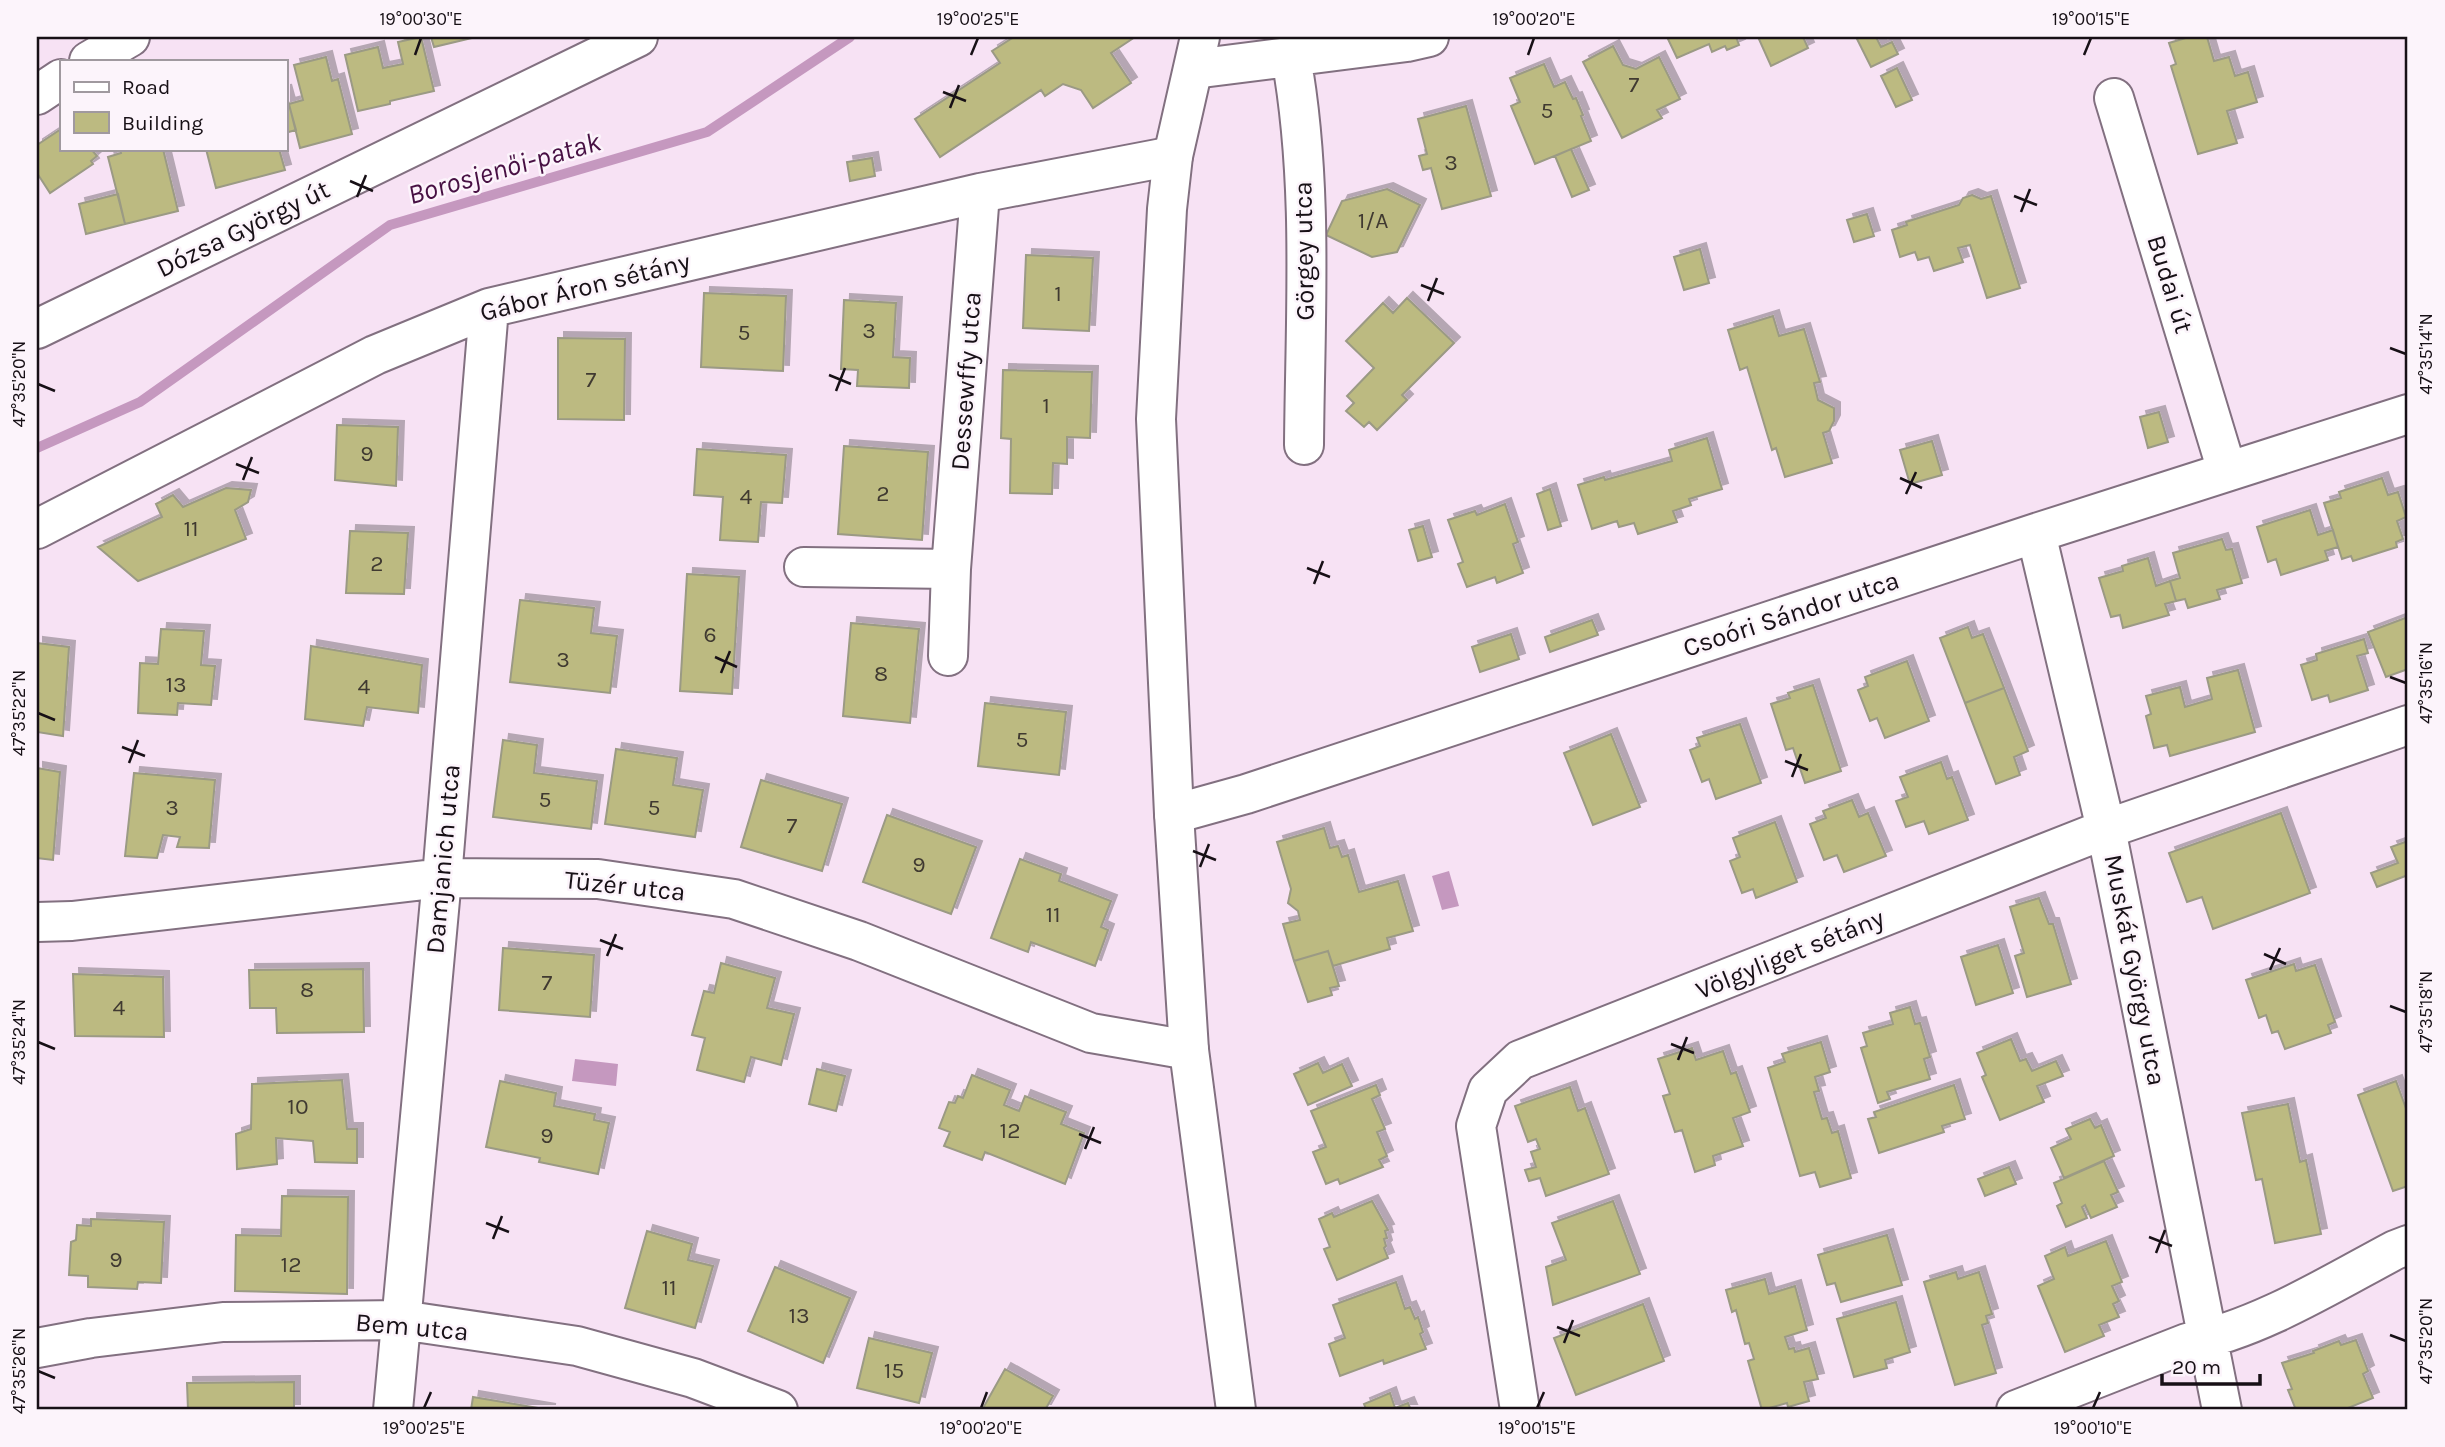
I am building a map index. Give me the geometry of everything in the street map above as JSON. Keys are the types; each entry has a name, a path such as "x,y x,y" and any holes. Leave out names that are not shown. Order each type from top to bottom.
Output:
{"street":[{"path":"91,60 130,37"},
{"name":"Dózsa György út","path":"37,329 638,37"},
{"path":"1236,1410 1189,1050 1174,814 1156,419 1172,156 1197,53 1290,57 1429,37"},
{"name":"Görgey utca","path":"1290,57 1299,103 1305,213 1304,445"},
{"path":"37,95 60,80"},
{"name":"Budai út","path":"2114,99 2227,471"},
{"name":"Gábor Áron sétány","path":"37,528 375,355 489,308 980,193 1172,156"},
{"name":"Dessewffy utca","path":"948,656 951,569 980,193"},
{"name":"Damjanich utca","path":"393,1410 442,878 489,308"},
{"name":"Csoóri Sándor utca","path":"1174,814 1247,794 2036,533 2408,414"},
{"name":"Muskát György utca","path":"2036,533 2106,829 2222,1410"},
{"path":"804,567 951,569"},
{"name":"Völgyliget sétány","path":"1520,1410 1476,1126 1488,1090 1520,1060 2106,829 2408,725"},
{"name":"Tüzér utca","path":"37,922 72,921 442,878 598,879 734,899 859,941 1091,1033 1189,1050"},
{"path":"2017,1410 2294,1304 2408,1245"},
{"name":"Bem utca","path":"37,1348 91,1338 223,1322 401,1320 577,1346 693,1378 778,1410"}],"shaded area":[{"path":"1449,871 1459,906 1442,910 1432,876"},
{"path":"575,1059 618,1064 616,1086 572,1081"}],"building":[{"path":"421,37 434,91 358,111 345,55 378,47 383,68 403,64 398,42"},
{"path":"431,37 476,37 434,47"},
{"path":"1014,37 1135,37 1111,53 1131,83 1093,108 1081,90 1063,84 1045,96 1041,90 940,157 915,119 1000,63 992,51"},
{"path":"1667,37 1736,37 1739,45 1727,50 1725,46 1712,52 1709,44 1677,58"},
{"path":"1758,37 1803,37 1808,48 1771,66"},
{"path":"1856,37 1876,37 1881,47 1892,42 1898,54 1871,67"},
{"path":"2189,37 2207,37 2214,61 2229,57 2235,76 2248,72 2257,102 2227,111 2237,143 2198,154 2171,66 2176,64 2169,43"},
{"path":"1613,46 1623,65 1636,69 1659,57 1680,99 1657,110 1662,118 1622,138 1583,62"},
{"path":"326,57 332,81 338,79 352,134 300,148 289,104 303,100 294,65"},
{"path":"1544,64 1554,87 1565,82 1573,99 1576,98 1591,141 1535,164 1511,106 1520,102 1510,78"},
{"path":"1897,68 1912,100 1896,107 1881,76"},
{"path":"287,97 296,130 287,132"},
{"path":"1466,106 1491,196 1442,209 1431,168 1423,170 1419,156 1427,154 1418,119"},
{"path":"60,130 60,150 92,150 97,156 91,161 93,164 50,193 37,173 37,145"},
{"path":"1571,149 1589,190 1572,197 1555,156"},
{"path":"120,150 163,150 178,211 125,224 108,157 121,153"},
{"path":"206,150 279,150 285,170 216,188"},
{"path":"872,158 875,176 850,181 847,162"},
{"path":"1387,189 1420,205 1397,252 1372,257 1326,235 1342,201"},
{"path":"118,194 125,224 86,234 79,204"},
{"path":"1972,195 1981,199 1991,196 2020,288 1987,298 1970,245 1958,248 1963,262 1934,271 1929,257 1918,260 1915,252 1900,257 1892,230 1907,225 1906,222 1959,205 1963,198"},
{"path":"1867,214 1874,236 1854,242 1847,220"},
{"path":"1700,249 1709,283 1684,290 1674,257"},
{"path":"1026,255 1093,258 1089,331 1023,328"},
{"path":"704,293 786,296 783,371 701,367"},
{"path":"1407,298 1454,343 1402,395 1407,400 1377,430 1369,422 1364,427 1346,411 1354,403 1347,396 1374,368 1346,341 1383,303 1393,313"},
{"path":"844,300 896,303 893,357 910,358 909,388 857,386 858,370 841,369"},
{"path":"1773,316 1779,336 1804,329 1820,382 1814,383 1818,400 1834,408 1834,421 1829,431 1823,433 1832,463 1785,477 1776,448 1772,450 1747,367 1740,370 1728,330"},
{"path":"558,338 625,339 624,420 558,419"},
{"path":"1003,370 1092,372 1090,438 1067,437 1067,464 1053,463 1052,494 1010,493 1011,439 1001,438"},
{"path":"2159,412 2168,442 2148,448 2140,417"},
{"path":"337,425 398,427 396,486 335,480"},
{"path":"1707,438 1722,489 1689,499 1691,505 1673,511 1677,522 1638,534 1634,523 1619,527 1617,521 1592,529 1578,485 1672,461 1669,450"},
{"path":"1932,441 1942,475 1910,484 1900,450"},
{"path":"844,446 928,452 922,540 838,534"},
{"path":"697,449 786,455 782,503 761,502 758,542 720,540 723,497 694,495"},
{"path":"2382,478 2388,495 2398,492 2406,517 2397,521 2403,539 2396,542 2397,547 2353,561 2351,556 2342,559 2324,503 2341,498 2339,492"},
{"path":"226,488 251,490 248,502 235,510 246,539 138,581 98,547 162,517 156,504 173,495 183,507"},
{"path":"1550,489 1561,526 1548,530 1537,494"},
{"path":"1505,504 1518,542 1513,544 1523,573 1497,583 1495,577 1467,587 1458,564 1463,562 1448,520 1475,511 1477,515"},
{"path":"2310,510 2318,535 2333,530 2338,547 2325,551 2328,560 2281,575 2276,559 2268,562 2257,527"},
{"path":"1423,526 1432,557 1418,561 1409,530"},
{"path":"350,531 408,533 404,594 346,593"},
{"path":"2222,539 2226,550 2232,549 2242,583 2217,590 2220,599 2188,608 2185,599 2176,601 2170,581 2180,578 2173,553"},
{"path":"2148,558 2156,586 2170,581 2176,601 2165,604 2169,615 2123,628 2120,615 2111,617 2099,578 2123,571 2122,566"},
{"path":"687,574 739,577 732,694 680,691"},
{"path":"520,600 594,608 591,633 617,636 610,693 510,682"},
{"path":"2408,617 2408,669 2386,677 2368,632"},
{"path":"1592,620 1598,635 1550,652 1545,637"},
{"path":"851,623 919,629 910,723 843,716"},
{"path":"1968,627 1972,638 1983,634 2004,688 1965,703 1940,638"},
{"path":"161,629 204,631 201,665 215,666 211,705 178,703 177,715 138,713 140,663 158,664"},
{"path":"1511,634 1519,659 1480,672 1472,647"},
{"path":"2364,639 2368,653 2357,656 2368,690 2330,702 2328,695 2312,700 2301,665 2317,660 2316,654"},
{"path":"37,643 69,647 63,736 37,732"},
{"path":"311,646 422,665 418,713 367,707 363,726 305,719"},
{"path":"1907,661 1929,721 1885,738 1877,718 1870,721 1858,690 1868,686 1865,677"},
{"path":"2238,670 2255,732 2170,756 2167,745 2154,748 2146,716 2151,714 2146,696 2180,687 2185,707 2212,699 2207,678"},
{"path":"1813,685 1841,771 1805,783 1793,748 1786,750 1771,704 1790,698 1788,693"},
{"path":"2004,688 2028,751 2014,757 2020,775 1996,784 1965,703"},
{"path":"985,703 1066,712 1059,775 978,766"},
{"path":"1740,724 1761,783 1716,799 1709,779 1702,782 1690,750 1700,746 1697,738"},
{"path":"1611,734 1640,807 1593,825 1564,753"},
{"path":"503,740 537,745 534,773 597,781 591,829 493,817"},
{"path":"616,749 677,758 673,785 703,790 695,837 605,824"},
{"path":"1941,762 1947,779 1952,777 1968,820 1929,834 1924,821 1906,827 1896,801 1908,797 1900,777"},
{"path":"37,768 60,772 53,860 37,858"},
{"path":"134,773 215,780 209,848 177,847 180,837 163,835 157,858 125,856"},
{"path":"761,780 842,804 822,871 741,847"},
{"path":"1852,800 1859,817 1868,813 1886,856 1844,872 1837,855 1824,860 1810,824 1826,818 1823,811"},
{"path":"2281,813 2310,893 2213,929 2202,897 2187,902 2169,853"},
{"path":"887,815 976,847 951,914 863,882"},
{"path":"1775,822 1797,882 1756,898 1753,889 1742,893 1730,861 1740,857 1733,838"},
{"path":"1324,828 1330,848 1338,846 1342,857 1348,855 1359,892 1398,881 1413,931 1387,938 1390,949 1333,966 1328,951 1294,961 1283,924 1300,920 1298,911 1288,903 1291,889 1277,842"},
{"path":"2408,841 2408,875 2377,887 2371,873 2398,863 2391,847"},
{"path":"1020,859 1061,874 1059,881 1111,901 1101,927 1108,930 1095,966 1031,942 1028,952 991,938"},
{"path":"2039,898 2049,924 2053,924 2071,984 2027,997 2015,956 2024,953 2010,907"},
{"path":"1998,945 2013,993 1976,1005 1961,957"},
{"path":"503,948 594,955 590,1017 499,1010"},
{"path":"1328,951 1339,986 1330,988 1332,995 1308,1002 1294,961"},
{"path":"721,963 775,978 767,1008 794,1014 781,1065 751,1057 744,1082 697,1070 705,1038 692,1035 704,991 714,993"},
{"path":"2294,964 2296,971 2315,965 2335,1022 2328,1025 2331,1033 2285,1049 2278,1031 2272,1033 2266,1015 2259,1018 2246,980"},
{"path":"363,969 364,1032 277,1033 276,1008 250,1008 249,970"},
{"path":"73,974 163,977 164,1037 75,1036"},
{"path":"1910,1007 1915,1024 1920,1023 1930,1057 1924,1059 1930,1079 1887,1092 1890,1099 1878,1103 1861,1048 1867,1046 1863,1033 1893,1024 1890,1013"},
{"path":"2011,1039 2020,1061 2026,1059 2032,1071 2056,1061 2063,1076 2037,1086 2044,1102 2000,1120 1982,1077 1986,1075 1977,1053"},
{"path":"1821,1042 1830,1072 1815,1077 1819,1091 1814,1092 1822,1119 1827,1118 1832,1133 1838,1131 1851,1178 1820,1187 1815,1172 1800,1176 1768,1068 1785,1062 1782,1054"},
{"path":"1692,1048 1696,1060 1723,1051 1731,1074 1736,1072 1750,1112 1733,1118 1743,1146 1713,1156 1715,1165 1695,1172 1682,1130 1675,1132 1663,1096 1670,1094 1658,1059"},
{"path":"1318,1063 1323,1073 1342,1064 1352,1086 1308,1105 1294,1074"},
{"path":"817,1069 845,1076 836,1111 809,1104"},
{"path":"972,1075 1010,1090 1004,1105 1019,1111 1025,1096 1066,1112 1061,1124 1084,1133 1065,1184 985,1152 982,1160 944,1146 950,1132 939,1128 949,1102 955,1103 958,1096 963,1098"},
{"path":"342,1080 347,1129 357,1129 357,1163 315,1162 313,1141 276,1138 277,1164 237,1169 236,1134 251,1129 252,1084"},
{"path":"500,1081 556,1093 554,1106 595,1114 594,1120 609,1123 598,1174 539,1162 540,1158 486,1147"},
{"path":"2396,1081 2408,1114 2408,1186 2393,1191 2358,1095"},
{"path":"1376,1085 1380,1095 1372,1099 1385,1129 1377,1132 1387,1156 1379,1160 1383,1167 1340,1184 1338,1179 1326,1184 1313,1152 1326,1147 1311,1111"},
{"path":"1954,1085 1965,1119 1942,1126 1944,1132 1879,1153 1868,1119 1876,1117 1874,1112"},
{"path":"1570,1087 1578,1111 1585,1108 1609,1174 1546,1196 1540,1178 1529,1181 1525,1170 1536,1167 1531,1152 1540,1149 1536,1139 1528,1142 1515,1106"},
{"path":"2288,1104 2300,1162 2306,1160 2321,1234 2275,1243 2262,1179 2256,1180 2242,1113"},
{"path":"2090,1119 2095,1128 2101,1125 2114,1156 2064,1178 2051,1148 2071,1139 2066,1129"},
{"path":"2104,1161 2118,1192 2111,1195 2117,1207 2091,1218 2085,1205 2082,1207 2087,1218 2066,1227 2057,1206 2062,1203 2054,1183"},
{"path":"2009,1167 2016,1184 1985,1196 1978,1179"},
{"path":"282,1196 348,1197 347,1294 235,1291 236,1235 281,1236"},
{"path":"1372,1201 1388,1230 1385,1231 1387,1238 1384,1239 1384,1248 1388,1258 1337,1280 1324,1249 1330,1247 1319,1219 1332,1213 1334,1217"},
{"path":"1613,1201 1640,1274 1553,1305 1546,1267 1566,1260 1552,1223"},
{"path":"91,1219 164,1222 161,1283 138,1282 137,1289 88,1287 88,1276 69,1275 71,1242 76,1240 77,1225 91,1226"},
{"path":"647,1231 692,1244 688,1260 713,1266 695,1328 625,1308"},
{"path":"1887,1235 1902,1285 1841,1302 1835,1283 1827,1285 1818,1255"},
{"path":"2106,1241 2122,1282 2112,1286 2119,1301 2113,1304 2119,1317 2099,1325 2104,1336 2065,1352 2038,1286 2054,1279 2045,1256 2065,1247 2068,1256"},
{"path":"775,1267 850,1298 823,1363 748,1331"},
{"path":"1956,1272 1958,1279 1979,1272 1992,1314 1986,1316 1988,1323 1982,1325 1996,1373 1955,1385 1924,1282"},
{"path":"1765,1279 1769,1294 1795,1286 1807,1330 1785,1337 1789,1349 1794,1348 1795,1352 1809,1348 1818,1379 1804,1382 1809,1401 1788,1407 1787,1403 1762,1410 1748,1361 1754,1359 1749,1343 1745,1344 1736,1310 1732,1312 1726,1290"},
{"path":"1396,1282 1405,1309 1410,1307 1415,1319 1418,1317 1423,1332 1420,1334 1426,1349 1384,1364 1383,1360 1340,1376 1329,1344 1345,1338 1333,1305"},
{"path":"1896,1302 1910,1352 1885,1360 1887,1368 1854,1377 1837,1319"},
{"path":"1643,1304 1664,1361 1576,1395 1554,1338"},
{"path":"869,1338 932,1353 919,1403 857,1388"},
{"path":"2356,1340 2368,1371 2363,1374 2373,1398 2343,1410 2296,1410 2288,1390 2292,1389 2282,1363 2314,1353 2313,1351 2339,1341 2341,1345"},
{"path":"1005,1369 1053,1396 1045,1410 982,1410"},
{"path":"294,1382 294,1410 188,1410 187,1383"},
{"path":"1390,1393 1395,1408 1408,1403 1411,1410 1363,1410 1366,1409 1364,1404"},
{"path":"473,1397 550,1410 471,1410"}],"waterway":[{"name":"Borosjenői-patak","path":"37,448 140,402 390,225 707,132 850,37"}]}
